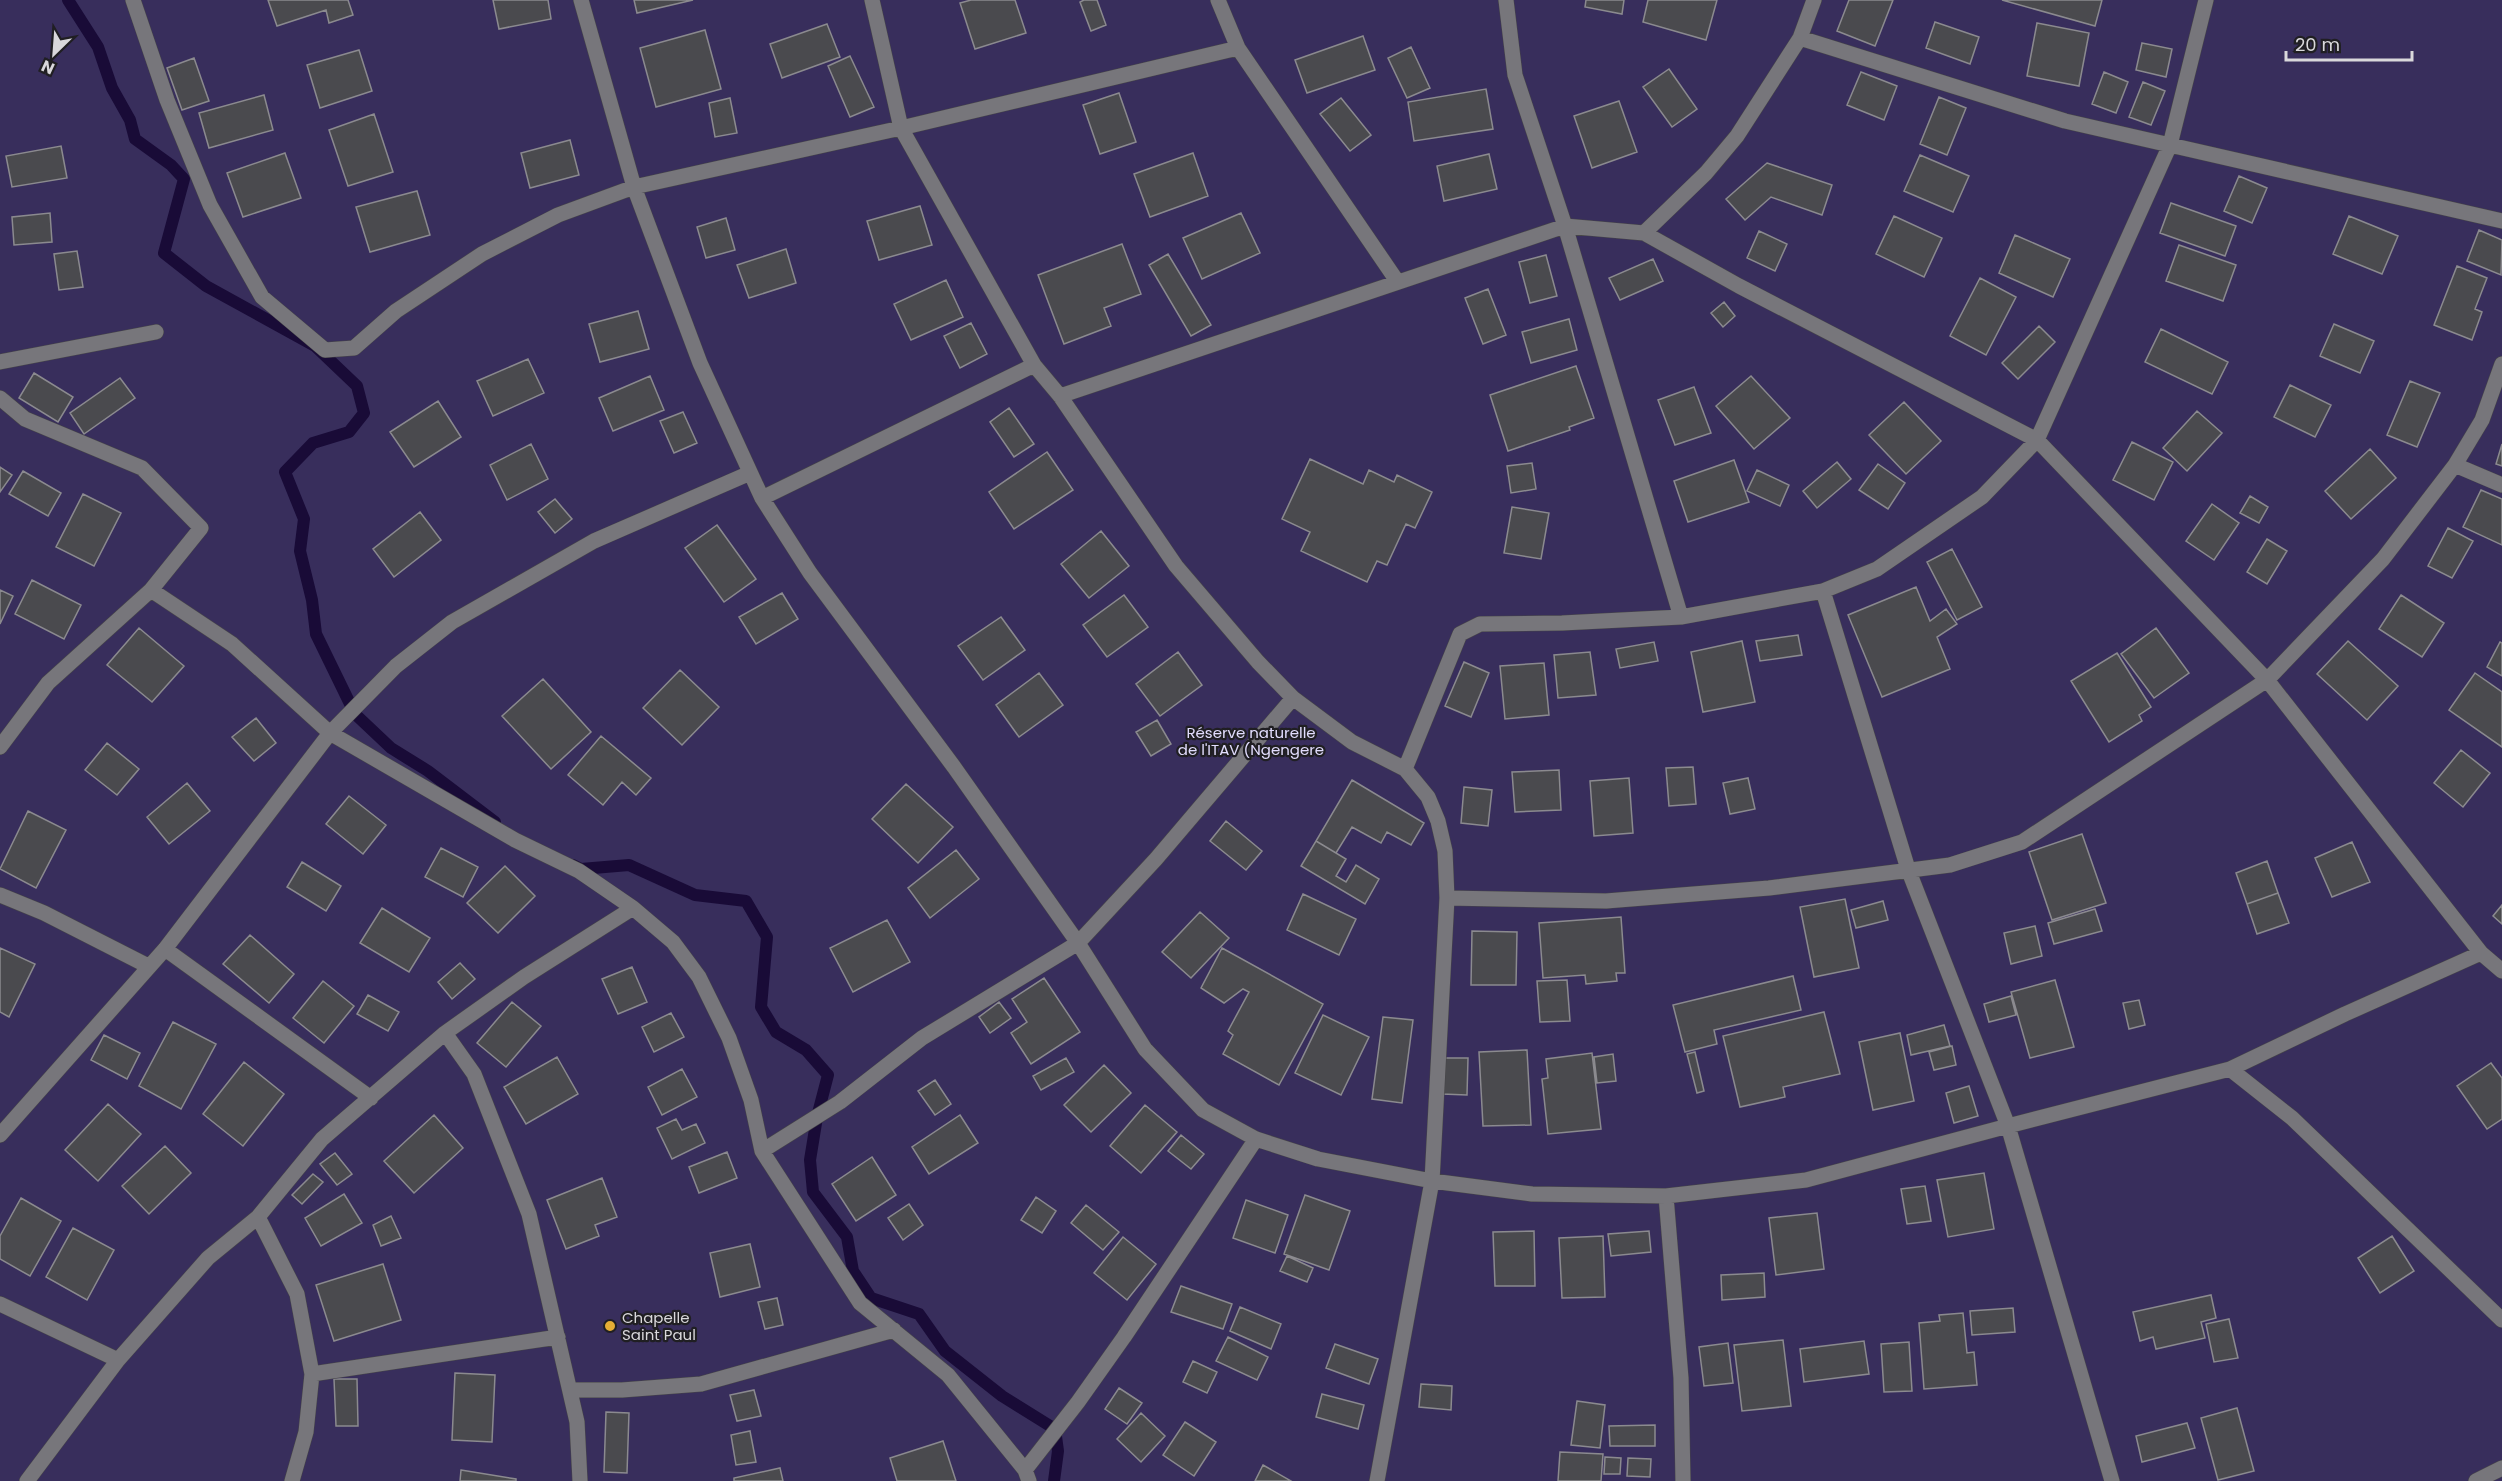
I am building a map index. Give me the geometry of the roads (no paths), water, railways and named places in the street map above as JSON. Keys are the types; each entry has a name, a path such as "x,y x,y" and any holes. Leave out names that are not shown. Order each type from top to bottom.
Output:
{"street":[{"path":"580,0 634,187 700,363 762,498 810,573 954,767 1078,943 1145,1049 1203,1110 1256,1139 1318,1159 1432,1181 1532,1194 1666,1196 1806,1180 2230,1069 2481,953"},
{"path":"872,0 901,128 1034,364 1060,396 1176,566 1258,662 1293,698 1352,742 1405,769 1428,797 1438,821 1445,851 1447,898 1432,1181 1377,1481"},
{"path":"1218,0 1238,48 1397,281"},
{"path":"1506,0 1515,75 1565,226 1681,617"},
{"path":"1644,233 1706,173 1737,136 1800,38 1814,0"},
{"path":"1405,769 1460,634 1480,624 1562,623 1681,617 1823,591 1877,569 1982,497 2037,440 2170,145 2206,0"},
{"path":"135,1 167,100 210,205 262,297 325,350 354,348 396,311 482,254 558,215 634,187 901,128 1238,48"},
{"path":"1800,38 2066,121 2502,220"},
{"path":"1060,396 1565,226 1644,233 1739,286 2037,440 2267,680 2481,953 2502,971"},
{"path":"0,362 156,332"},
{"path":"762,498 1034,364"},
{"path":"1447,898 1606,901 1769,888 1950,865 2022,842 2267,680 2383,559 2455,465 2482,420 2502,364"},
{"path":"0,398 25,419 142,468 201,528 151,590 48,683 0,747"},
{"path":"2455,465 2502,485"},
{"path":"0,1134 165,949 330,733 396,666 462,616 594,541 750,473"},
{"path":"151,590 232,644 330,733 515,840 579,871 633,908 673,942 699,977 729,1038 751,1100 762,1151 860,1303 948,1375 1027,1475 1256,1139"},
{"path":"1823,591 1908,869 2008,1126 2112,1481"},
{"path":"762,1151 840,1102 922,1038 1078,943 1156,860 1293,698"},
{"path":"0,895 44,913 148,966"},
{"path":"27,1481 118,1360 208,1258 258,1217 322,1139 445,1033 524,977 633,908"},
{"path":"165,949 371,1098"},
{"path":"445,1033 474,1074 529,1214 571,1390 577,1422 580,1481"},
{"path":"2230,1069 2292,1118 2502,1320"},
{"path":"1666,1196 1681,1378 1683,1481"},
{"path":"258,1217 297,1293 312,1374 306,1432 292,1481"},
{"path":"0,1304 118,1360"},
{"path":"571,1390 622,1390 701,1384 894,1330"},
{"path":"312,1374 558,1337"},
{"path":"2476,1481 2502,1468"}],"waterway":[{"path":"68,0 98,47 112,88 130,120 135,139 171,165 184,179 164,253 206,286 315,346 357,386 364,413 349,432 313,443 285,472 304,519 300,551 312,600 316,634 355,714 391,748 428,771 495,822"},
{"path":"573,865 581,869 629,865 695,895 746,901 767,937 761,1007 776,1032 806,1050 828,1075 817,1117 810,1160 813,1192 847,1237 853,1271 871,1298 919,1314 945,1351 1002,1396 1055,1429 1058,1451 1054,1481"}],"place":[{"name":"Chapelle Saint Paul","path":"610,1326"}],"park label":[{"name":"Réserve naturelle de l'ITAV (Ngengere","path":"1251,740"}]}
